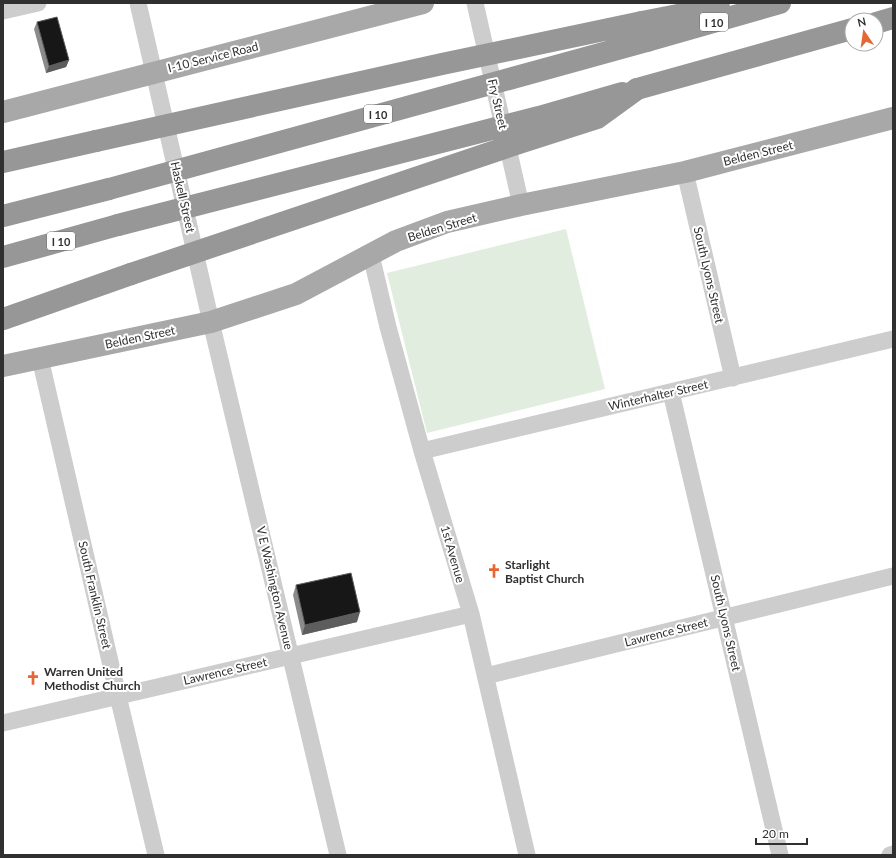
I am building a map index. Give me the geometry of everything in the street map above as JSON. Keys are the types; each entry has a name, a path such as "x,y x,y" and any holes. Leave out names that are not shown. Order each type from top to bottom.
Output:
{"highway":[{"path":"3,162 442,64 645,31 740,3"},
{"name":"I 10","path":"3,216 109,189 645,31 780,3"},
{"name":"I 10","path":"3,257 118,225 539,117 844,31"},
{"path":"3,318 597,118 637,89"}],"main road":[{"name":"I-10 Service Road","path":"3,112 423,3"},
{"name":"Belden Street","path":"3,366 211,322 296,294 396,241 447,222 521,205 685,172 893,118"}],"street":[{"path":"3,11 38,3"},
{"path":"138,3 154,73"},
{"name":"Fry Street","path":"475,3 521,205"},
{"name":"Haskell Street","path":"154,73 211,322"},
{"name":"South Lyons Street","path":"685,172 733,378"},
{"name":"1st Avenue","path":"371,255 388,327 422,451 471,614 526,855"},
{"name":"V E Washington Avenue","path":"211,322 338,855"},
{"name":"Winterhalter Street","path":"422,451 893,339"},
{"name":"South Franklin Street","path":"40,358 156,855"},
{"name":"South Lyons Street","path":"671,392 780,855"},
{"name":"Lawrence Street","path":"486,676 893,576"},
{"name":"Lawrence Street","path":"3,723 471,614"}],"green space":[{"path":"566,229 605,389 427,433 387,273"}],"building":[{"path":"57,17 69,60 49,66 37,22"},
{"path":"351,573 360,612 305,625 296,585"}],"place":[{"name":"Starlight Baptist Church","path":"494,571"},
{"name":"Warren United Methodist Church","path":"33,678"}]}
